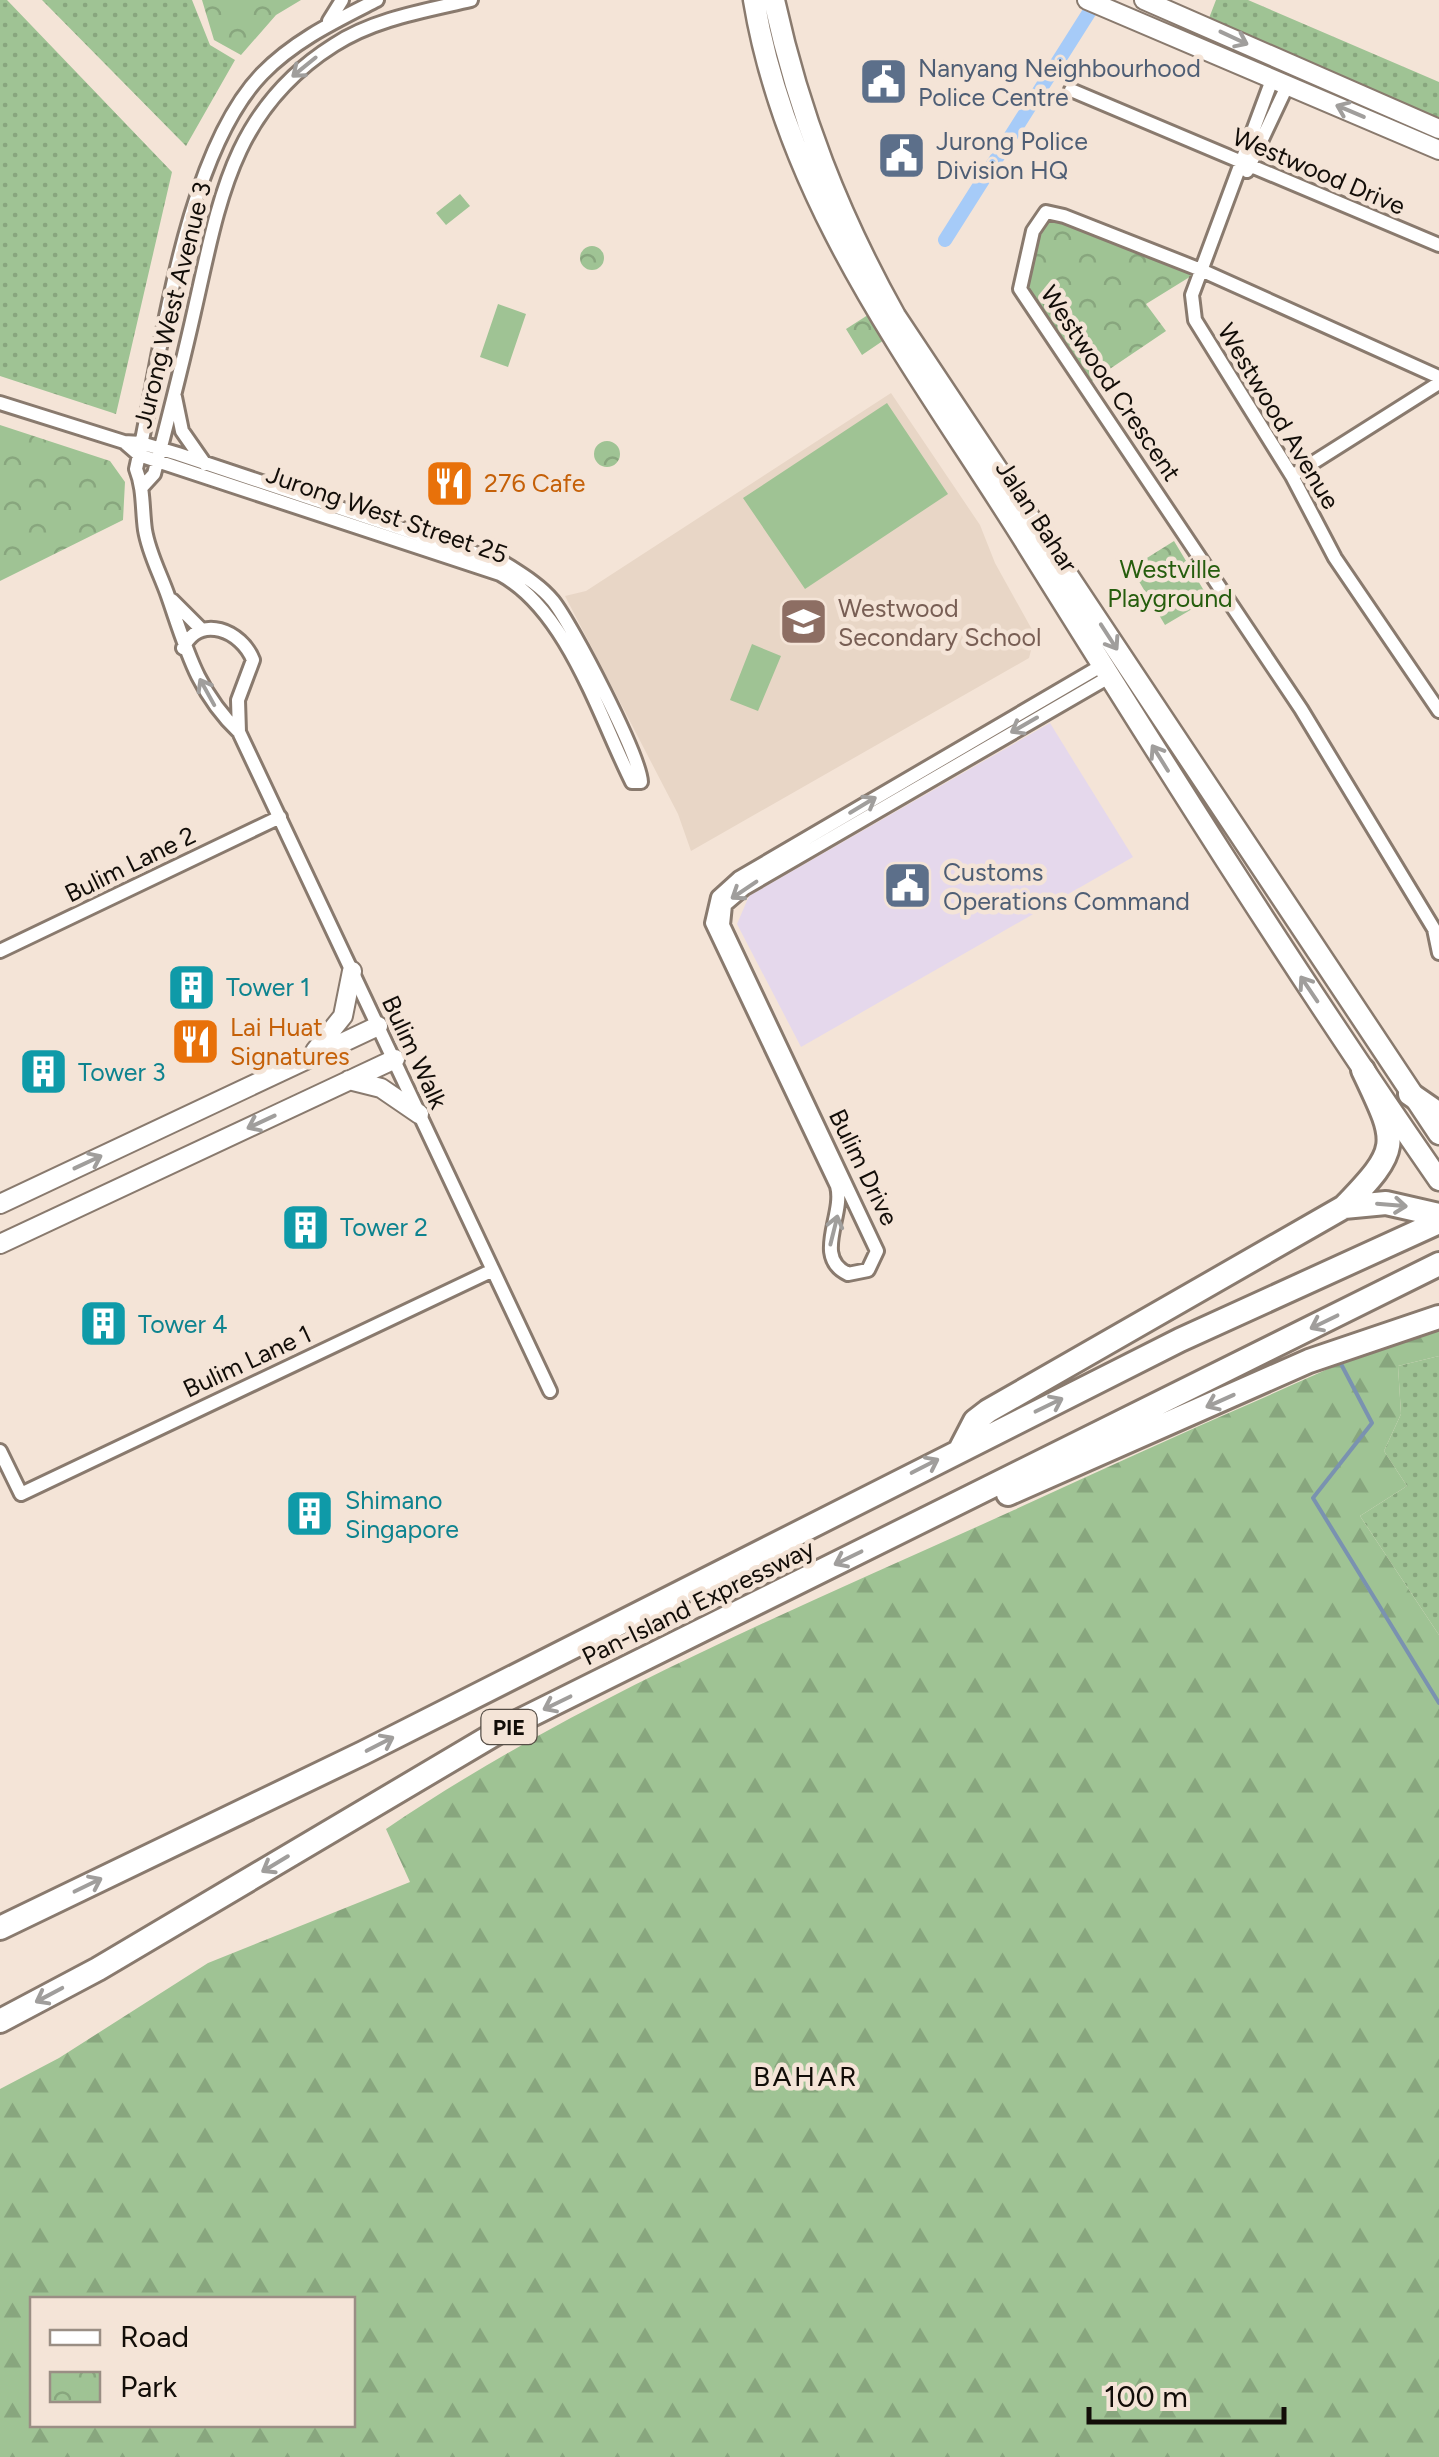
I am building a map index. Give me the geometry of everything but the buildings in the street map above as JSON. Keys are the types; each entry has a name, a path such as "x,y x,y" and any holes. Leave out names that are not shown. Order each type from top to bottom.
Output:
{"highway":[{"path":"961,1448 975,1422 988,1411 1344,1206 1385,1164 1390,1141 1388,1122 1363,1070"},
{"path":"1410,1094 1439,1114"},
{"path":"1344,1206 1386,1203 1439,1215"},
{"name":"Pan-Island Expressway","path":"0,1928 364,1752 1180,1340 1394,1246 1439,1222"},
{"name":"Pan-Island Expressway","path":"0,2022 98,1969 503,1730 1439,1264"},
{"path":"1396,1328 1439,1302"},
{"path":"935,1514 1007,1494 1309,1361 1396,1328 1439,1317"}],"main road":[{"name":"Jalan Bahar","path":"774,0 825,177 895,316 1230,826 1439,1134"},
{"path":"780,28 786,0"},
{"name":"Jalan Bahar","path":"753,7 790,131 846,260 1213,844 1439,1180"},
{"path":"1213,844 1212,826 1220,822 1230,826"}],"street":[{"path":"327,24 342,0"},
{"path":"380,0 389,20"},
{"name":"Jurong West Avenue 3","path":"140,449 204,170 225,126 260,76 327,24 380,0"},
{"name":"Jurong West Avenue 3","path":"159,455 215,213 245,135 298,71 336,44 389,20 470,0"},
{"path":"1087,0 1439,150"},
{"path":"1144,0 1439,129"},
{"name":"Westwood Avenue","path":"1280,81 1200,270 1192,295 1195,320 1292,476 1335,558 1439,711"},
{"name":"Westwood Drive","path":"1071,90 1439,246"},
{"name":"Westwood Crescent","path":"1437,928 1301,709 1074,372 1019,280 1033,231 1046,212 1200,270 1439,380"},
{"path":"1292,476 1439,380"},
{"path":"175,395 182,431 207,465"},
{"name":"Jurong West Street 25","path":"0,402 124,442 140,449 500,574 517,583 553,622 632,782 641,782 563,616 530,580 504,564 207,465 159,455"},
{"name":"Bulim Walk","path":"140,449 136,469 143,486 145,528 182,648 219,712 239,732 550,1392"},
{"path":"143,486 154,474 159,455"},
{"name":"Bulim Walk","path":"168,594 202,630 226,630 246,642 253,660 238,700 239,732"},
{"path":"182,648 188,636 202,630"},
{"name":"Bulim Drive","path":"1105,672 745,888 725,906 723,925 876,1252 868,1270 848,1274 832,1259 830,1243 841,1205 837,1186 712,923 718,897 740,878 1105,672"},
{"name":"Bulim Lane 2","path":"0,951 280,817"},
{"path":"1437,928 1439,953"},
{"path":"308,1058 342,1016 352,971"},
{"path":"0,1204 378,1026"},
{"path":"0,1244 395,1059"},
{"path":"349,1080 381,1088 420,1114"},
{"name":"Bulim Lane 1","path":"0,1451 21,1494 493,1270"}],"shaded area":[{"name":"Westwood Secondary School","path":"891,393 980,525 995,563 1035,635 1029,658 691,851 678,814 565,596 586,591"},
{"name":"Customs Operations Command","path":"1050,723 1133,857 801,1047 737,924 749,896"}],"green space":[{"path":"0,0 7,0 172,172 116,414 0,376"},
{"path":"42,0 192,0 210,45 235,60 186,146"},
{"path":"202,0 301,0 276,15 241,55 214,40"},
{"path":"1216,0 1248,0 1439,82 1439,127 1206,26"},
{"path":"460,194 470,206 446,225 436,213"},
{"path":"1046,212 1201,270 1146,304 1166,331 1086,385 1022,291 1023,275"},
{"path":"592,246 604,258 592,270 580,258"},
{"path":"498,304 526,314 508,367 480,357"},
{"path":"871,313 887,338 862,355 846,329"},
{"path":"887,403 948,494 805,589 743,498"},
{"path":"0,425 110,461 125,482 123,520 0,581"},
{"path":"607,441 616,445 620,454 616,463 607,467 598,463 594,454 598,445"},
{"name":"Westville Playground","path":"1174,541 1209,599 1165,625 1131,568"},
{"path":"752,644 781,656 758,711 730,700"},
{"path":"1439,1328 1439,1356 1398,1366 1401,1414 1384,1451 1407,1486 1360,1516 1439,1635 1439,2457 0,2457 0,2089 59,2058 208,1963 410,1882 386,1829 536,1737 693,1656 1350,1360"},
{"path":"1439,1356 1439,1635 1360,1516 1407,1486 1384,1451 1401,1414 1398,1366"}],"waterway":[{"path":"945,240 1095,3"},
{"path":"1340,1362 1372,1423 1313,1498 1439,1703"}],"place":[{"name":"Nanyang Neighbourhood Police Centre","path":"883,82"},
{"name":"Jurong Police Division HQ","path":"901,155"},
{"name":"276 Cafe","path":"449,483"},
{"name":"Westwood Secondary School","path":"803,622"},
{"name":"Customs Operations Command","path":"908,886"},
{"name":"Tower 1","path":"191,987"},
{"name":"Lai Huat Signatures","path":"195,1041"},
{"name":"Tower 3","path":"43,1072"},
{"name":"Tower 2","path":"305,1227"},
{"name":"Tower 4","path":"103,1324"},
{"name":"Shimano Singapore","path":"310,1514"}],"district":[{"name":"BAHAR","path":"806,2076"}]}
